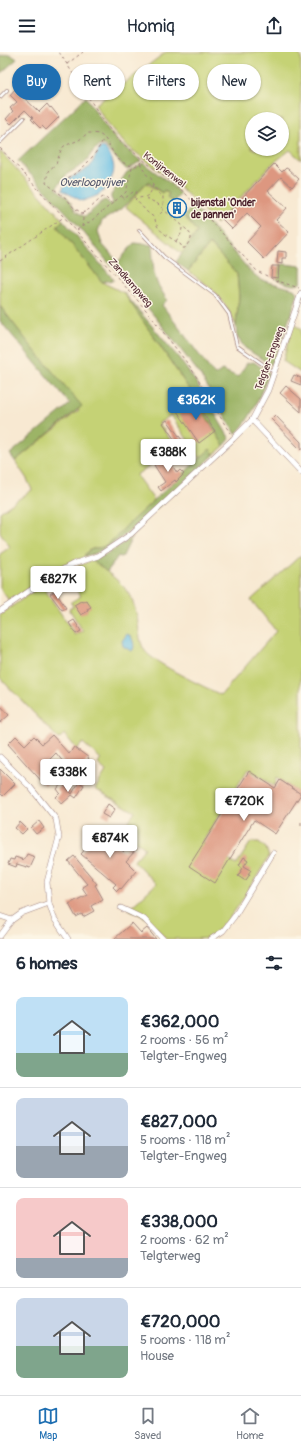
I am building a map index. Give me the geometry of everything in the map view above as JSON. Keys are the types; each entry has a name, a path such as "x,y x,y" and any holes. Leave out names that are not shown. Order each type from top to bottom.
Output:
{"street":[{"name":"Telgter-Engweg","path":"0,611 54,574 73,564 98,556 131,534 252,420 268,390 301,293"},
{"path":"252,420 301,472"},
{"path":"1,761 30,788 56,819 59,837 48,882 49,903 54,918 68,939"},
{"path":"211,939 224,931 273,854"},
{"path":"0,936 12,920 22,913 49,903"},
{"path":"121,908 144,919 163,939"},
{"path":"0,916 12,920"}],"lane":[{"path":"0,97 7,90"},
{"path":"0,142 24,118"},
{"path":"139,230 164,257 215,295 229,314 237,346 274,372"}],"path":[{"name":"Konijnenwal","path":"59,52 105,123 118,140 185,193 256,271 275,280 301,289"},
{"path":"67,64 83,52"},
{"path":"82,228 84,219 82,213 46,184 49,169 56,164 64,146 79,140 88,133 98,134 103,138 118,159 126,165 134,166"},
{"path":"64,182 85,166 101,147 103,138"},
{"name":"Zandkampweg","path":"0,148 77,231 146,310 180,352 202,384 233,439"},
{"path":"77,231 126,192 128,188 129,176 134,166 143,161"},
{"path":"140,162 146,174 151,178 164,199 163,210 155,218"},
{"path":"145,198 151,193 154,185"},
{"path":"121,196 124,199 133,192 137,192 135,199"},
{"path":"82,213 89,210 94,203 103,197 112,203"},
{"path":"145,198 158,204 163,210 180,223 191,235 191,239 183,248 176,241 157,228 155,218 135,199 145,198"},
{"path":"0,261 64,217"},
{"path":"176,241 181,234 182,226"}],"green space":[{"path":"166,52 297,52 301,57 301,160 290,150 289,151 289,112 245,112 245,156 282,156 272,164 216,224 179,186 126,145 111,128 95,105 102,100 125,100 125,83 133,77 133,100 199,100 199,64 150,64"},
{"path":"10,54 17,59 1,73 0,56"},
{"path":"83,100 88,100 117,141 141,161 126,169 104,145 99,146 94,150 84,164 67,174 57,187 57,189 68,198 76,211 83,216 86,216 104,200 111,205 113,202 111,195 127,172 143,163 170,183 180,194 173,202 167,197 169,194 164,190 162,193 149,183 146,183 124,207 102,221 98,231 102,244 116,260 111,266 76,223 18,161"},
{"path":"0,151 63,220 57,226 102,282 124,293 196,399 224,446 214,455 210,450 200,458 171,415 159,423 176,448 136,475 154,500 114,539 103,547 92,549 85,555 87,556 57,568 10,602 0,588 0,554 10,547 0,532 0,512 32,490 27,479 15,461 79,410 0,306"},
{"path":"146,183 162,193 164,190 169,194 167,197 173,202 168,209 180,219 184,216 197,232 182,254 126,207"},
{"path":"193,206 250,271 261,280 294,289 298,294 271,365 245,348 237,337 236,326 239,296 237,274 210,244 188,271 176,262 197,232 184,216"},
{"path":"63,220 114,280 102,282 57,226"},
{"path":"134,243 152,245 154,273 157,283 167,300 162,305 215,375 222,370 238,377 247,363 254,362 269,373 252,413 236,434 199,373 114,267"},
{"path":"210,244 237,273 239,296 236,326 227,308 211,288 188,271"},
{"path":"280,265 301,266 301,282 299,284 293,285 276,279"},
{"path":"124,293 178,357 196,382 230,439 224,446 196,399"},
{"path":"0,306 31,346 82,406 15,461 10,454 70,404 0,321"},
{"path":"293,324 301,329 301,373 283,361"},
{"path":"210,449 214,455 130,531 111,545 95,553 84,555 92,549 103,547 114,539 128,524"},
{"path":"132,537 123,556 118,556 107,572 92,560 109,553"},
{"path":"301,555 301,795 277,777 275,786 248,769 202,843 236,865 251,842 259,842 266,848 269,857 233,914 216,933 209,938 166,939 148,919 129,909 156,884 134,861 145,848 122,831 135,812 95,789 106,771 98,764 101,759 83,743 77,749 64,734 59,739 0,678 0,615 42,585 75,635 83,631 69,609 73,607 71,602 81,596 73,586 65,590 57,575 92,560 119,582 129,594 136,612 140,637 145,651 169,669 221,695 276,631 251,600"}],"water":[{"name":"Overloopvijver","path":"104,147 114,165 114,170 111,179 102,192 82,201 62,190 67,180 90,167 100,148"},
{"path":"127,634 131,636 134,643 133,650 131,651 123,646 122,641"}],"building":[{"path":"15,100 26,100 39,112 47,104 59,117 46,130 42,126 40,128 25,110 11,124 6,119 13,111 10,108 17,102"},
{"path":"274,164 282,172 286,168 288,169 299,179 292,187 281,177 268,191 287,208 276,220 289,232 264,259 247,242 261,227 247,213 232,229 222,219"},
{"path":"278,251 286,252 286,258 282,258 282,264 277,263"},
{"path":"272,266 279,266 278,278 271,277"},
{"path":"294,375 301,378 301,385 291,381"},
{"path":"286,386 301,399 301,412 280,393"},
{"path":"194,400 215,431 199,443 177,411"},
{"path":"275,415 301,442 301,450 271,419"},
{"path":"167,420 182,440 177,443 163,423"},
{"path":"167,457 177,473 180,470 184,474 176,482 175,480 161,491 158,487 165,482 154,465"},
{"path":"55,591 66,608 62,610 50,594"},
{"path":"86,600 91,607 87,609 88,611 81,615 74,605"},
{"path":"74,620 81,631 76,634 69,623"},
{"path":"0,705 9,715 0,723"},
{"path":"52,735 69,754 74,747 89,758 77,774 68,768 56,753 44,765 54,776 45,785 8,744 16,736 25,745 34,736 42,744"},
{"path":"0,769 15,784 3,796 0,793"},
{"path":"249,771 275,788 280,780 301,794 275,834 254,820 215,883 189,866"},
{"path":"79,782 84,785 76,798 72,795 62,804 56,797 60,793 57,789 62,783 72,794"},
{"path":"108,804 115,809 109,818 102,814"},
{"path":"39,821 44,828 36,834 31,828"},
{"path":"20,822 27,829 22,834 15,828"},
{"path":"103,829 113,837 110,840 124,852 130,844 136,850 126,861 136,871 121,889 120,888 117,891 113,887 116,884 81,854"},
{"path":"27,854 35,857 30,868 17,864 16,867 8,864 10,859 14,860 15,857 24,860"},
{"path":"74,856 97,884 95,885 103,899 91,906 94,911 83,917 82,914 76,917 69,904 87,895 82,887 87,884 68,861"},
{"path":"244,857 248,860 244,866 251,870 246,880 238,876 243,868 239,865"},
{"path":"132,923 141,933 147,928 156,939 114,939"}],"place":[{"name":"bijenstal 'Onder de pannen'","path":"177,208"}]}
